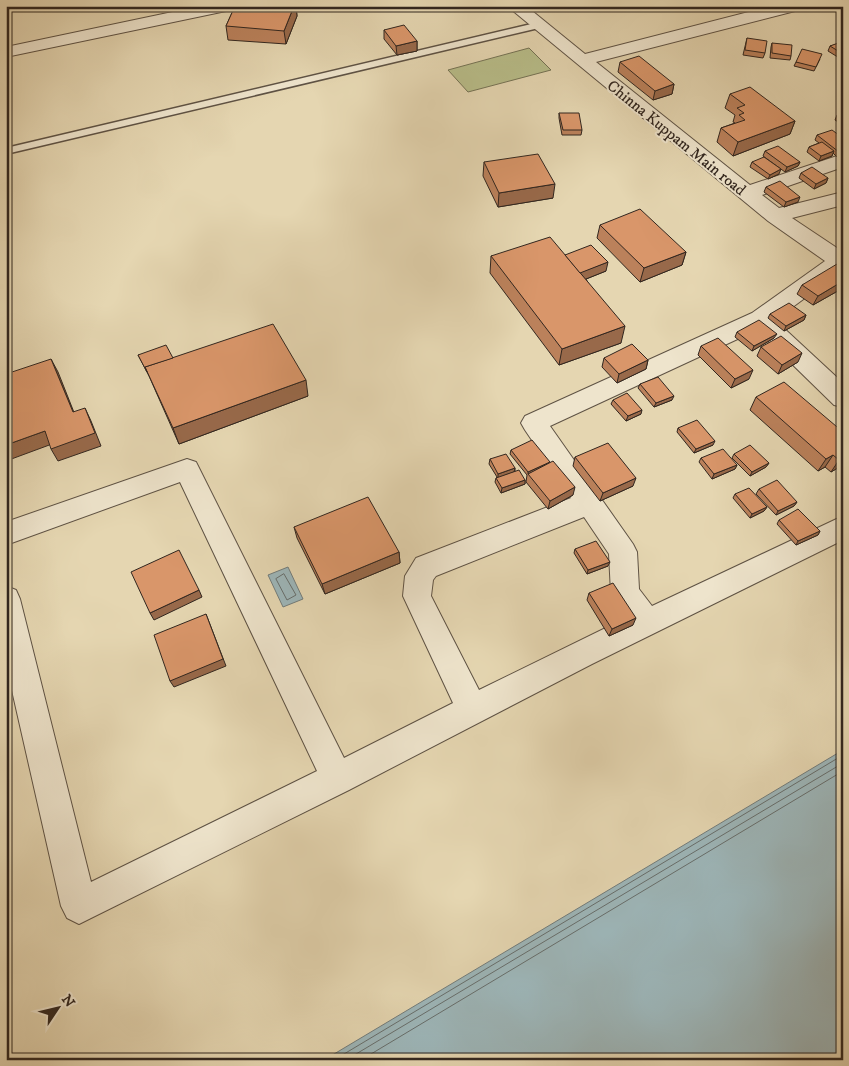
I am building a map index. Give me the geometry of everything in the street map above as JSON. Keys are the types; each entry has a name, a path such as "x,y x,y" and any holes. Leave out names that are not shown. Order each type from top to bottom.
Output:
{"street":[{"path":"6,52 226,6"},
{"name":"Chinna Kuppam Main road","path":"515,6 775,216 841,262"},
{"path":"583,60 793,6"},
{"path":"747,194 843,160"},
{"path":"775,216 843,198"},
{"path":"647,622 625,592 623,552 534,422 760,319 841,262"},
{"path":"760,319 843,398"},
{"path":"6,534 187,469 337,779"},
{"path":"472,710 417,596 419,576 426,567 589,503"},
{"path":"6,599 79,906 337,779 647,622 843,527"}],"lane":[{"path":"6,151 540,25"}],"green space":[{"path":"529,48 551,70 468,92 448,70"}],"water":[{"path":"288,567 303,599 283,607 268,575"},
{"path":"843,750 843,1060 324,1060"}],"building":[{"path":"235,6 294,6 284,31 226,26"},
{"path":"404,25 417,41 396,46 384,30"},
{"path":"747,38 767,41 765,53 745,50"},
{"path":"772,43 792,45 791,56 772,53"},
{"path":"843,43 843,54 830,46"},
{"path":"802,49 822,54 816,67 796,62"},
{"path":"639,56 674,84 655,91 620,62"},
{"path":"750,87 795,121 738,142 721,128 745,120 739,115 744,113 737,108 745,105 730,94"},
{"path":"559,113 579,113 582,130 563,130"},
{"path":"843,113 843,119 837,115"},
{"path":"832,130 843,138 843,150 839,152 817,135"},
{"path":"822,142 834,151 821,156 809,147"},
{"path":"778,146 800,162 787,167 765,151"},
{"path":"538,154 555,184 499,193 484,162"},
{"path":"764,157 781,169 770,175 752,162"},
{"path":"812,167 828,178 816,184 801,173"},
{"path":"780,181 800,197 786,202 766,187"},
{"path":"640,209 686,252 644,268 600,225"},
{"path":"550,237 625,326 562,349 491,256"},
{"path":"591,245 608,262 580,273 565,255"},
{"path":"837,264 843,268 843,281 818,296 802,285"},
{"path":"789,303 806,315 786,326 770,314"},
{"path":"759,320 777,334 754,346 737,332"},
{"path":"273,324 306,380 173,428 145,367"},
{"path":"781,336 802,353 782,365 761,347"},
{"path":"718,338 753,370 735,379 701,346"},
{"path":"632,344 648,360 619,374 604,358"},
{"path":"166,345 173,358 145,367 147,372 138,355"},
{"path":"51,359 73,412 85,408 95,433 51,449 45,431 6,445 6,374"},
{"path":"658,377 674,396 656,403 640,384"},
{"path":"784,382 843,432 843,457 839,460 833,455 826,459 756,397"},
{"path":"627,393 642,410 628,416 613,400"},
{"path":"697,420 715,441 696,449 678,428"},
{"path":"532,440 550,462 528,472 511,450"},
{"path":"608,443 636,478 603,493 575,457"},
{"path":"750,445 769,463 752,472 734,454"},
{"path":"723,449 737,465 714,474 701,458"},
{"path":"506,454 515,468 498,474 490,459"},
{"path":"553,461 575,487 550,501 528,474"},
{"path":"519,470 525,480 502,488 496,478"},
{"path":"777,480 797,502 778,511 759,489"},
{"path":"749,488 767,507 752,514 735,494"},
{"path":"368,497 399,552 322,584 294,527"},
{"path":"798,509 820,531 798,541 779,520"},
{"path":"596,541 610,562 588,570 575,549"},
{"path":"179,550 199,590 150,613 131,572"},
{"path":"613,583 636,618 612,629 589,593"},
{"path":"206,614 223,659 170,681 154,635"}]}
